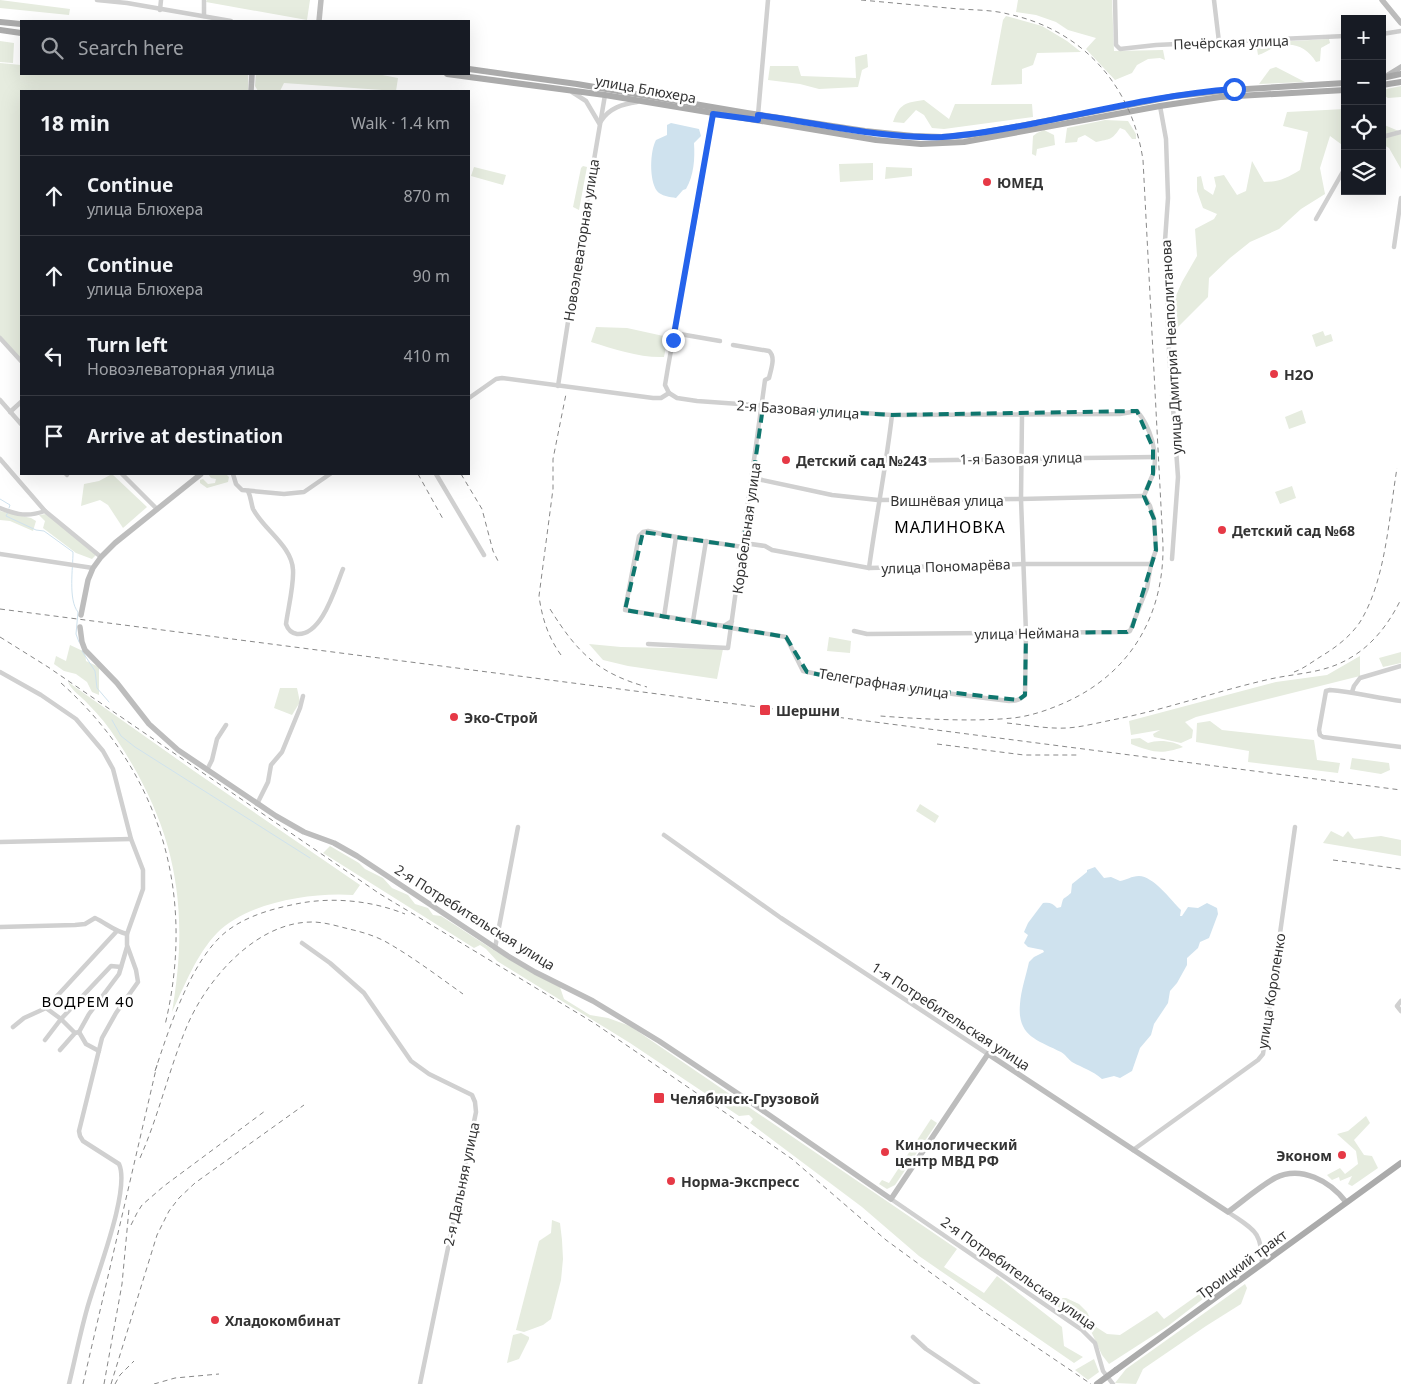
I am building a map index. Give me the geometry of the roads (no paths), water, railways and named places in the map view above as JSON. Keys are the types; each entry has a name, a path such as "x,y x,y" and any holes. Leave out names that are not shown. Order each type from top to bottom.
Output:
{"main road":[{"path":"0,22 20,24"},
{"path":"0,30 20,33"},
{"name":"улица Блюхера","path":"470,69 577,84 876,140 921,144 948,144 1220,97 1341,90"},
{"path":"1386,77 1401,74"},
{"name":"улица Блюхера","path":"455,75 713,110"},
{"path":"1386,84 1401,82"},
{"name":"улица Блюхера","path":"758,118 871,132 942,137 1006,128 1175,96 1230,90 1341,83"},
{"name":"Троицкий тракт","path":"1097,1384 1401,1163"}],"street":[{"path":"97,0 127,3 226,20"},
{"path":"119,0 127,3"},
{"path":"160,10 161,0"},
{"path":"204,0 204,16"},
{"path":"319,20 321,0"},
{"path":"758,118 768,0"},
{"name":"Печёрская улица","path":"1115,0 1117,48 1120,49 1156,45 1341,36"},
{"path":"1214,0 1219,42"},
{"path":"1382,0 1401,23"},
{"path":"1386,34 1401,32"},
{"path":"1386,76 1401,67"},
{"path":"251,90 252,75"},
{"path":"567,89 586,101 599,125 610,111 624,104 644,101"},
{"name":"Новоэлеваторная улица","path":"558,386 605,95"},
{"name":"улица Дмитрия Неаполитанова","path":"1160,106 1166,139 1168,198 1165,249 1169,348 1178,477 1172,559"},
{"path":"669,393 665,385 713,110"},
{"path":"1386,136 1401,132"},
{"path":"1316,219 1341,175"},
{"path":"1394,247 1401,198"},
{"path":"674,333 720,341"},
{"path":"0,338 20,360"},
{"name":"Корабельная улица","path":"648,644 728,648 763,407 765,380 769,378 773,357 769,351 733,344"},
{"name":"2-я Базовая улица","path":"470,397 496,379 502,378 653,398 662,398 669,393 677,398 697,402 892,415 1120,414 1137,411 1144,420 1154,448 1154,456"},
{"path":"0,400 20,423"},
{"path":"10,412 20,403"},
{"path":"869,568 878,500 887,461 892,415"},
{"path":"1022,415 1021,500 1026,633"},
{"path":"1151,564 1156,550 1156,534 1150,506 1144,496 1152,474 1154,456"},
{"name":"1-я Базовая улица","path":"887,461 1154,456"},
{"path":"0,460 45,511 101,557"},
{"path":"123,475 157,509"},
{"path":"82,614 85,592 93,568 101,557 115,542 200,475"},
{"path":"233,475 239,488 248,491 297,493 309,489 329,475"},
{"path":"437,475 484,555"},
{"name":"Вишнёвая улица","path":"753,478 832,495 878,500 1021,500 1144,496"},
{"path":"248,491 252,498 253,508 283,547 289,557 293,570 286,624 288,630 300,634 311,632 321,621 344,570"},
{"path":"0,508 12,513 32,515 45,511"},
{"name":"улица Пономарёва","path":"664,617 625,610 639,536 643,532 648,531 706,541 765,546 772,550 869,568 1024,564 1151,564"},
{"path":"676,537 664,617 724,626 732,621"},
{"path":"693,621 706,541"},
{"path":"0,554 93,568"},
{"name":"улица Неймана","path":"854,631 867,634 1130,631 1147,588 1151,564"},
{"name":"2-я Потребительская улица","path":"80,627 82,642 86,650 117,683 149,724 178,750 257,804 304,832 334,843 357,856 495,948 534,972 593,1001 746,1099 1082,1330 1095,1343 1103,1371 1113,1384"},
{"name":"Телеграфная улица","path":"731,628 786,638 803,671 850,681 1009,701 1018,700 1025,695 1026,633"},
{"path":"1352,692 1360,678 1401,666"},
{"path":"0,672 41,695 76,719 103,752 112,769 131,839 143,870 144,883 127,934 138,982 116,1013 102,1038 79,1131 83,1140 117,1161 121,1167 122,1177 116,1216 87,1308 69,1384"},
{"path":"1401,701 1363,696 1352,692 1326,691 1319,730 1320,735 1323,737 1401,747"},
{"path":"257,804 268,782 271,765 282,752 303,696"},
{"path":"207,770 212,760 217,739 226,725"},
{"name":"улица Короленко","path":"1133,1150 1258,1060 1263,1054 1295,826"},
{"path":"495,948 518,827"},
{"name":"1-я Потребительская улица","path":"664,835 781,918 1251,1228 1259,1236 1262,1244 1262,1264"},
{"path":"0,842 131,839"},
{"path":"0,927 75,925 85,924 95,918 103,921 116,932 127,934"},
{"path":"13,1027 24,1018 46,1008 116,932"},
{"name":"2-я Дальняя улица","path":"302,943 330,963 364,993 411,1061 429,1074 472,1095 475,1102 476,1112 420,1384"},
{"path":"60,1050 77,1032 119,974 128,945"},
{"path":"45,1040 61,1019 111,966 121,967"},
{"path":"1401,1001 1398,1006 1401,1011"},
{"path":"46,1008 77,1032 86,1044 99,1051"},
{"path":"891,1199 988,1054"},
{"path":"1228,1212 1272,1180 1291,1173 1311,1176 1320,1180 1335,1189 1346,1202"},
{"path":"913,1337 926,1349 978,1384"}],"water":[{"path":"671,123 699,129 701,136 694,143 693,167 689,184 676,198 663,195 657,191 654,186 652,173 654,145 656,140 667,135 667,125"},
{"path":"1095,867 1104,878 1111,877 1120,881 1139,876 1150,880 1162,889 1181,910 1180,916 1188,907 1198,908 1207,903 1217,908 1218,914 1209,938 1200,942 1198,948 1187,958 1187,965 1170,991 1168,1003 1154,1024 1151,1035 1140,1048 1132,1071 1120,1078 1114,1076 1102,1079 1072,1062 1061,1052 1030,1036 1025,1030 1020,1015 1021,994 1029,962 1044,952 1043,950 1028,947 1024,943 1028,935 1024,932 1028,923 1043,903 1051,903 1057,908 1061,907 1064,898 1071,893 1072,884 1087,870"}],"waterway":[{"path":"0,499 10,505 9,508"},
{"path":"8,512 6,516 36,530 44,531 73,552 72,592 78,612 76,634 79,642"},
{"path":"82,651 95,671 97,688 109,702"},
{"path":"112,720 121,736 135,747 310,858"}],"railway":[{"path":"861,0 984,10 1008,14 1035,22 1059,33 1081,48 1100,65 1128,108 1137,133 1143,160 1163,545 1162,571 1150,619 1139,640 1125,659 1087,691 1052,708 1013,718 964,720 880,716"},
{"path":"561,655 546,627 539,596 553,489 553,459 566,394"},
{"path":"1294,672 1337,646 1360,622 1369,605 1381,567 1397,468"},
{"path":"419,475 443,519"},
{"path":"462,475 482,509 493,551 499,563"},
{"path":"1007,723 1052,728 1084,726 1151,711 1266,680 1330,667 1350,658 1366,647 1392,616 1401,599"},
{"path":"0,609 1401,790"},
{"path":"550,609 579,649 601,668 647,687"},
{"path":"0,637 48,667 380,894 594,1023 736,1120 792,1159 886,1240 983,1311 1091,1384"},
{"path":"61,683 96,718 124,756 146,797 162,839 172,884 176,930 174,977 165,1025"},
{"path":"937,744 1024,755 1080,755"},
{"path":"1333,860 1401,869"},
{"path":"155,1071 174,1016 192,977 214,943 235,925 253,916 272,910 291,905 327,900 367,903 405,914"},
{"path":"140,1158 181,1042 196,1008 207,990 236,956 272,932 291,925 312,922 330,924 369,934 398,949 463,994"},
{"path":"83,1384 157,1065"},
{"path":"111,1384 157,1235 169,1211 179,1198 195,1183 304,1105"},
{"path":"131,1225 142,1205 164,1186 265,1111"},
{"path":"104,1384 122,1284 129,1209"},
{"path":"115,1384 120,1375 134,1361"},
{"path":"154,1384 175,1378 219,1374"}],"place":[{"name":"ЮМЕД","path":"987,182"},
{"name":"H2O","path":"1274,374"},
{"name":"Детский сад №243","path":"786,460"},
{"name":"Детский сад №68","path":"1222,530"},
{"name":"Шершни","path":"765,710"},
{"name":"Эко-Строй","path":"454,717"},
{"name":"Челябинск-Грузовой","path":"659,1098"},
{"name":"Кинологический центр МВД РФ","path":"885,1152"},
{"name":"Эконом","path":"1342,1155"},
{"name":"Норма-Экспресс","path":"671,1181"},
{"name":"Хладокомбинат","path":"215,1320"}],"district":[{"name":"МАЛИНОВКА","path":"950,527"},
{"name":"ВОДРЕМ 40","path":"88,1001"}]}
